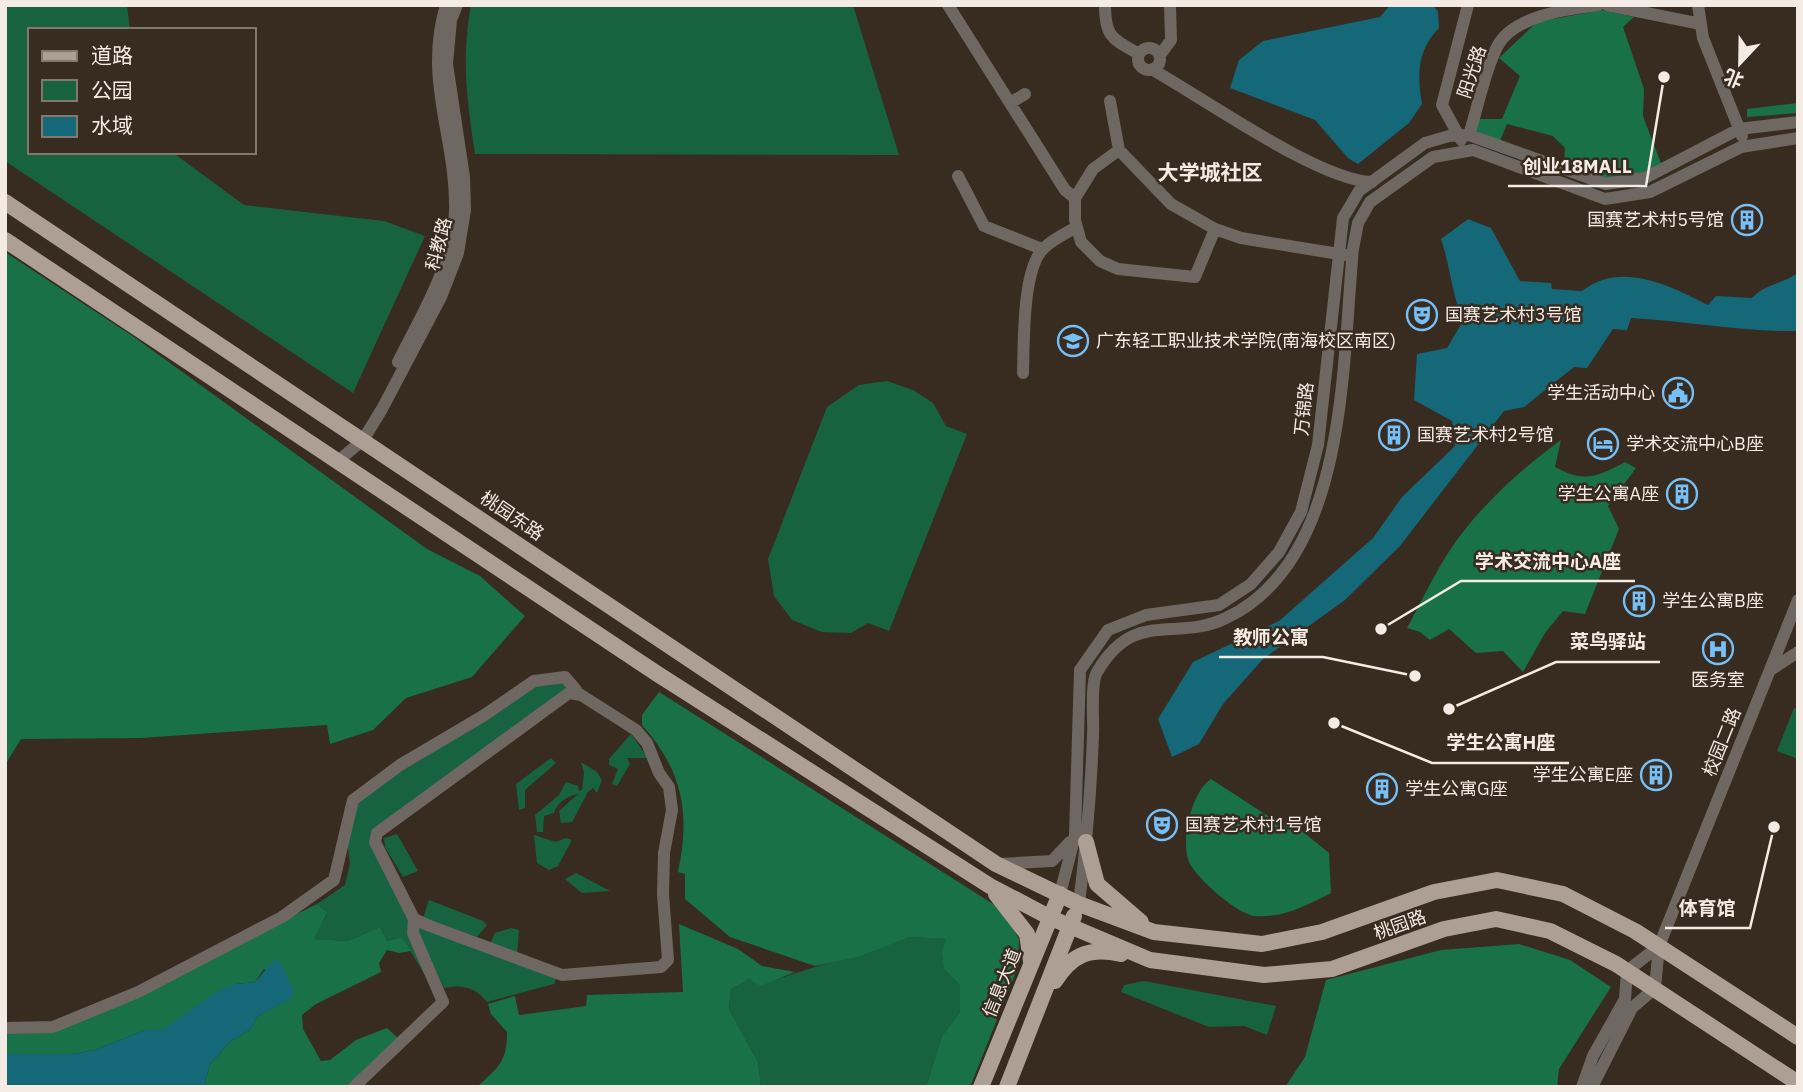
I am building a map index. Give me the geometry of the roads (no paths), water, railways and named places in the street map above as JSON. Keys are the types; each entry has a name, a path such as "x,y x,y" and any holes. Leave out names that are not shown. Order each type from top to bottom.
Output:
{"main road":[{"name":"桃园东路","path":"5,202 996,864"},
{"path":"5,240 656,673 990,886 1027,934 1031,961"},
{"path":"1081,839 1097,884 1154,932"},
{"name":"桃园路","path":"996,864 1079,904 1154,932 1262,944 1322,932 1434,892 1497,880 1563,894 1658,946 1798,1037"},
{"name":"桃园路","path":"990,886 1051,918 1150,960 1264,975 1332,969 1444,929 1496,919 1550,931 1655,988 1798,1083"},
{"name":"信息大道","path":"981,1087 1060,894"},
{"path":"1007,1087 1079,904"},
{"path":"1037,1010 1066,963 1081,955 1104,950 1150,960"}],"street":[{"name":"科教路","path":"360,437 432,294 447,254 455,215 454,183 436,65 439,30 446,5"},
{"name":"科教路","path":"338,461 360,437 441,297 458,253 466,210 464,177 447,64 452,20 457,5"},
{"path":"948,5 1065,190 1075,198"},
{"path":"1104,5 1105,26 1110,37 1139,54"},
{"path":"1153,70 1159,66 1160,55 1171,40 1170,5"},
{"path":"1468,5 1442,105 1464,135 1606,184 1645,178 1740,128 1798,122"},
{"name":"阳光路","path":"1464,135 1497,46 1514,27 1575,8 1598,5"},
{"path":"1606,5 1701,24"},
{"path":"1698,5 1703,38 1740,128 1745,147"},
{"path":"1139,54 1152,48 1160,55"},
{"path":"1139,54 1140,65 1145,70 1153,70 1319,167 1354,181 1372,182"},
{"path":"1010,103 1025,94"},
{"path":"1110,101 1119,150 1171,204 1215,229 1241,238 1352,256"},
{"path":"1464,135 1463,150 1473,150 1605,199 1650,192 1745,147 1798,138"},
{"name":"万锦路","path":"1079,904 1080,670 1108,630 1146,615 1219,605 1251,584 1279,552 1301,512 1318,445 1343,218 1359,191 1425,143 1464,135"},
{"path":"1119,150 1093,169 1075,198 1081,242 1100,261 1118,269 1195,277 1215,229"},
{"name":"万锦路","path":"1060,894 1081,839 1095,675 1118,642 1150,630 1226,619 1261,595 1291,561 1315,517 1334,448 1357,223 1370,202 1433,157 1463,150"},
{"path":"958,176 984,226 1042,249"},
{"path":"1023,373 1025,308 1030,280 1042,249 1077,227"},
{"name":"校园二路","path":"1658,946 1798,600"},
{"path":"1768,673 1779,662 1798,652"},
{"path":"5,1028 53,1027 138,992 282,917 334,880 353,800 400,765 483,716 534,681 565,677 576,691"},
{"path":"354,1087 443,1002 413,933 414,919 375,842 377,833 569,693 581,695 624,721 647,743 659,773 669,787 672,810 664,853 668,960 661,967 562,975 414,919"},
{"path":"996,864 1052,861 1081,839"},
{"path":"1582,1087 1593,1056 1625,999 1627,971 1658,946"},
{"path":"1592,1087 1632,1008 1655,988 1658,946"}],"water":[{"path":"1390,5 1433,5 1438,12 1439,28 1426,45 1420,63 1422,104 1409,123 1358,164 1348,158 1315,120 1230,88 1239,60 1263,41 1380,17"},
{"path":"1468,219 1491,228 1520,281 1551,283 1552,289 1582,291 1613,277 1629,277 1662,284 1708,305 1716,296 1752,298 1762,290 1798,273 1798,331 1756,330 1631,318 1627,330 1613,329 1587,368 1574,367 1524,407 1504,411 1400,546 1345,600 1263,659 1223,704 1199,744 1172,757 1158,719 1193,662 1279,621 1373,538 1402,497 1455,446 1452,421 1414,400 1417,354 1447,348 1463,321 1441,239"},
{"path":"274,960 280,962 294,991 290,999 257,1017 251,1029 231,1041 210,1064 204,1087 5,1087 5,1054 73,1054 95,1050 145,1030 164,1029 218,991 236,984 255,982"}],"place":[{"name":"创业18MALL","path":"1664,77"},
{"name":"国赛艺术村5号馆","path":"1747,220"},
{"name":"国赛艺术村3号馆","path":"1422,315"},
{"name":"广东轻工职业技术学院(南海校区南区)","path":"1073,341"},
{"name":"学生活动中心","path":"1678,393"},
{"name":"国赛艺术村2号馆","path":"1394,435"},
{"name":"学术交流中心B座","path":"1603,444"},
{"name":"学生公寓A座","path":"1682,494"},
{"name":"学生公寓B座","path":"1639,601"},
{"name":"学术交流中心A座","path":"1381,629"},
{"name":"医务室","path":"1718,649"},
{"name":"教师公寓","path":"1415,676"},
{"name":"菜鸟驿站","path":"1449,709"},
{"name":"学生公寓H座","path":"1334,723"},
{"name":"学生公寓E座","path":"1656,775"},
{"name":"学生公寓G座","path":"1382,789"},
{"name":"国赛艺术村1号馆","path":"1162,825"},
{"name":"体育馆","path":"1774,827"}],"district":[{"name":"大学城社区","path":"1210,173"}]}
